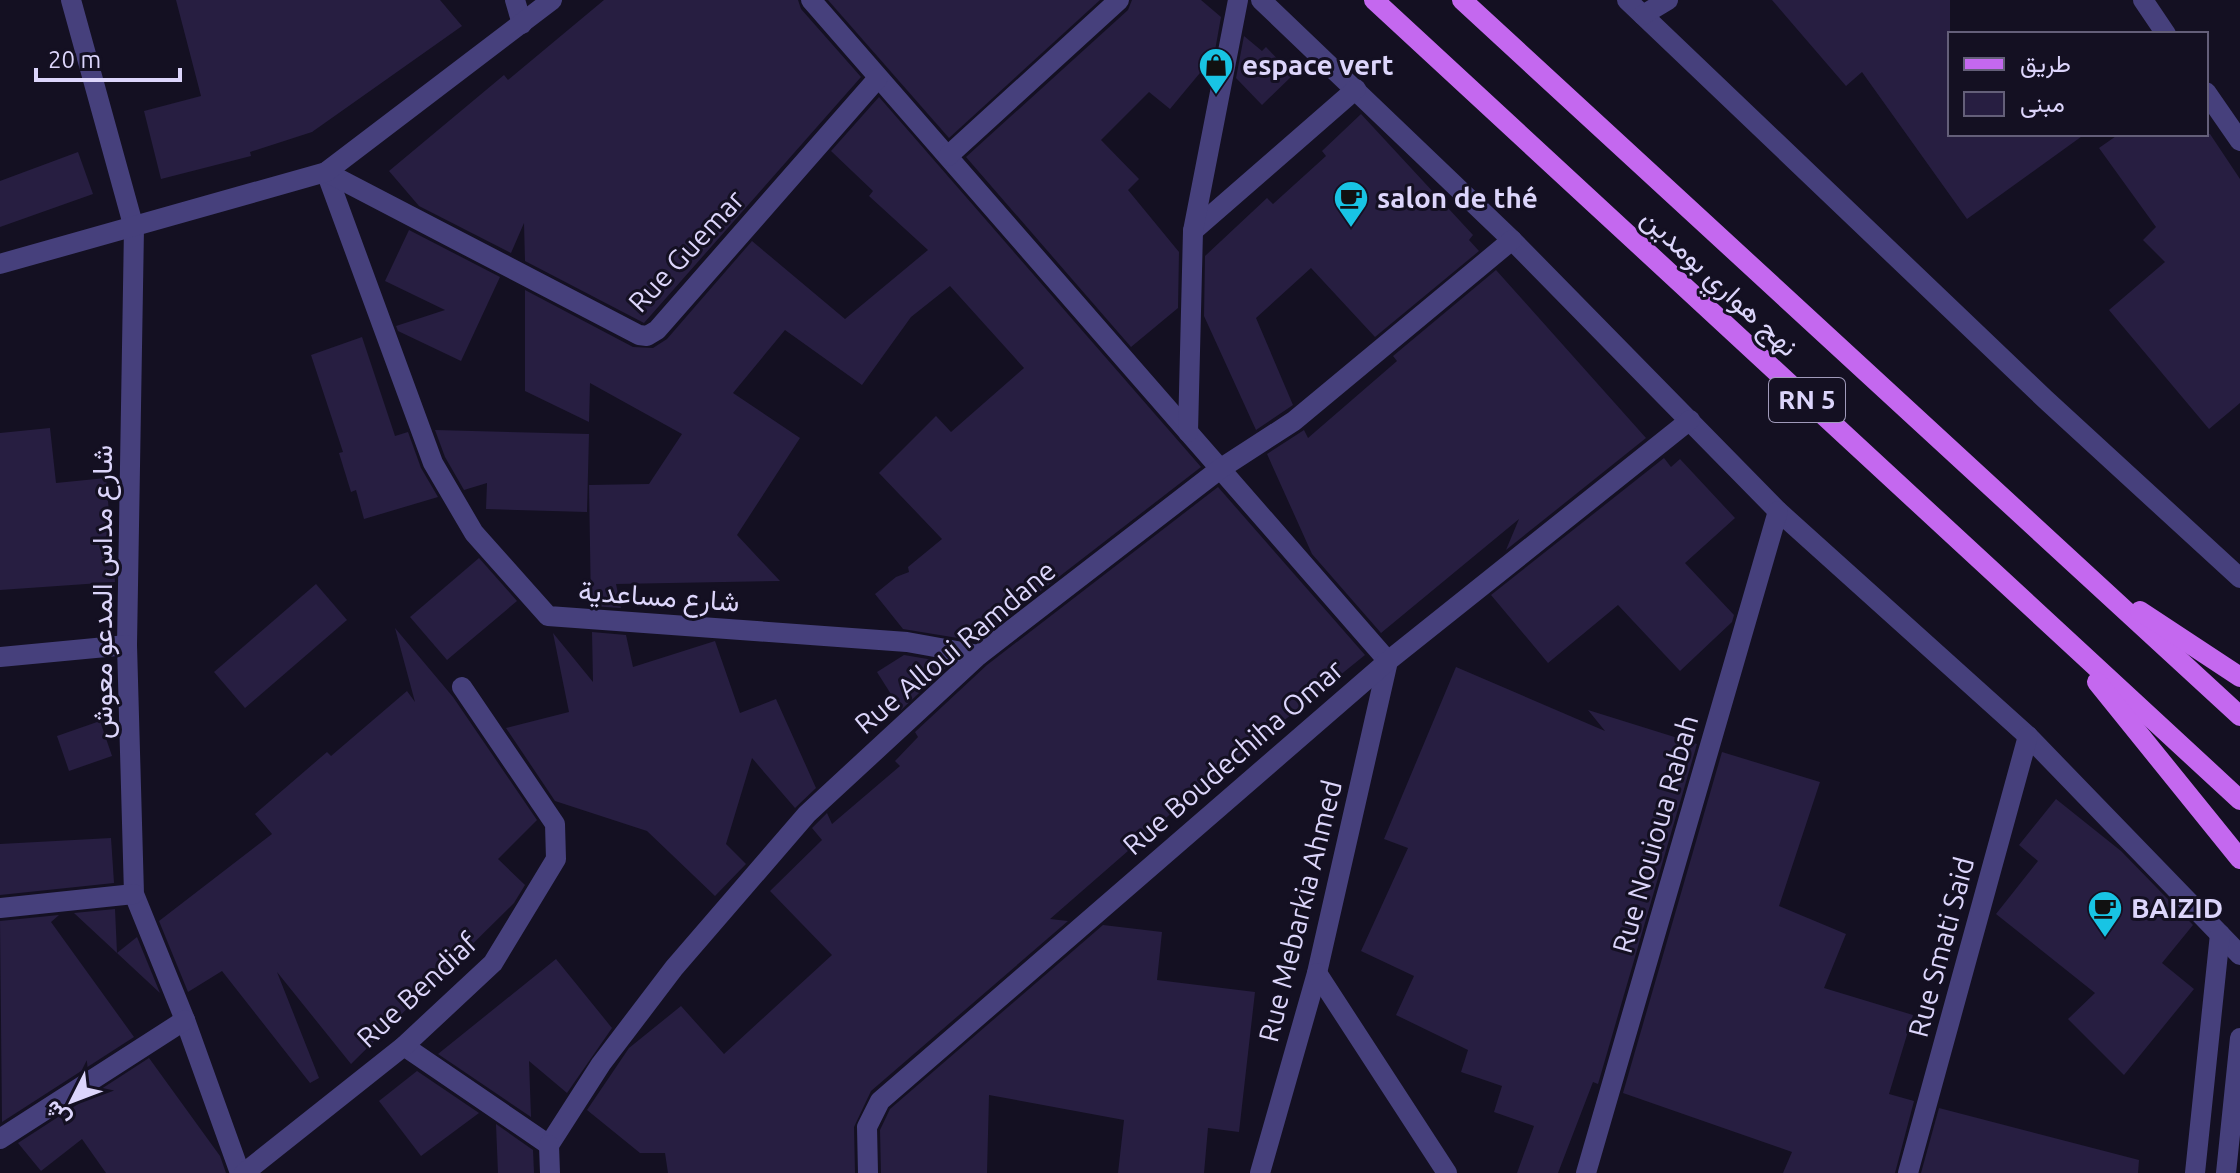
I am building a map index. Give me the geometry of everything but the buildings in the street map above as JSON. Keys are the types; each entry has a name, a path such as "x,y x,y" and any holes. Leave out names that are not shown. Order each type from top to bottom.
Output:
{"main road":[{"name":"نهج هواري بومدين","path":"1374,0 2240,800"},
{"name":"نهج هواري بومدين","path":"1462,0 2240,716"},
{"path":"2088,576 2240,677"},
{"path":"2054,628 2240,859"}],"street":[{"name":"شارع مداس المدعو معوش","path":"71,0 134,228 127,645 134,894 242,1173"},
{"path":"515,0 522,24"},
{"path":"0,264 326,172 552,0"},
{"path":"811,0 1388,661"},
{"path":"948,156 1119,0"},
{"path":"1188,432 1193,231 1238,0"},
{"path":"1261,0 1512,240 1778,511 2028,736 2240,955"},
{"path":"1627,0 2045,399 2240,578"},
{"path":"1643,15 1668,0"},
{"path":"2143,0 2165,32"},
{"name":"Rue Guemar","path":"326,172 647,336 657,330 878,78"},
{"path":"1193,231 1356,89"},
{"path":"2208,95 2240,141"},
{"name":"شارع مساعدية","path":"326,172 433,463 474,533 548,616 892,641 979,655"},
{"name":"Rue Alloui Ramdane","path":"549,1145 601,1064 674,968 807,814 979,655 1220,469 1294,421 1512,240"},
{"name":"Rue Boudechiha Omar","path":"868,1173 867,1127 880,1101 1388,661 1690,420"},
{"name":"Rue Nouioua Rabah","path":"1586,1173 1778,511"},
{"path":"0,657 127,645"},
{"name":"Rue Mebarkia Ahmed","path":"1260,1173 1317,973 1388,661"},
{"name":"Rue Bendiaf","path":"242,1173 404,1046 493,963 556,859 555,824 462,687"},
{"name":"Rue Smati Said","path":"1908,1173 2028,736"},
{"path":"0,908 134,894"},
{"path":"2195,1173 2220,934"},
{"path":"1317,973 1447,1173"},
{"path":"0,1139 185,1020"},
{"path":"2226,1173 2240,1038"},
{"path":"404,1046 549,1145 550,1173"}],"place":[{"name":"espace vert","path":"1216,96"},
{"name":"salon de thé","path":"1351,229"},
{"name":"BAIZID","path":"2105,939"}]}
